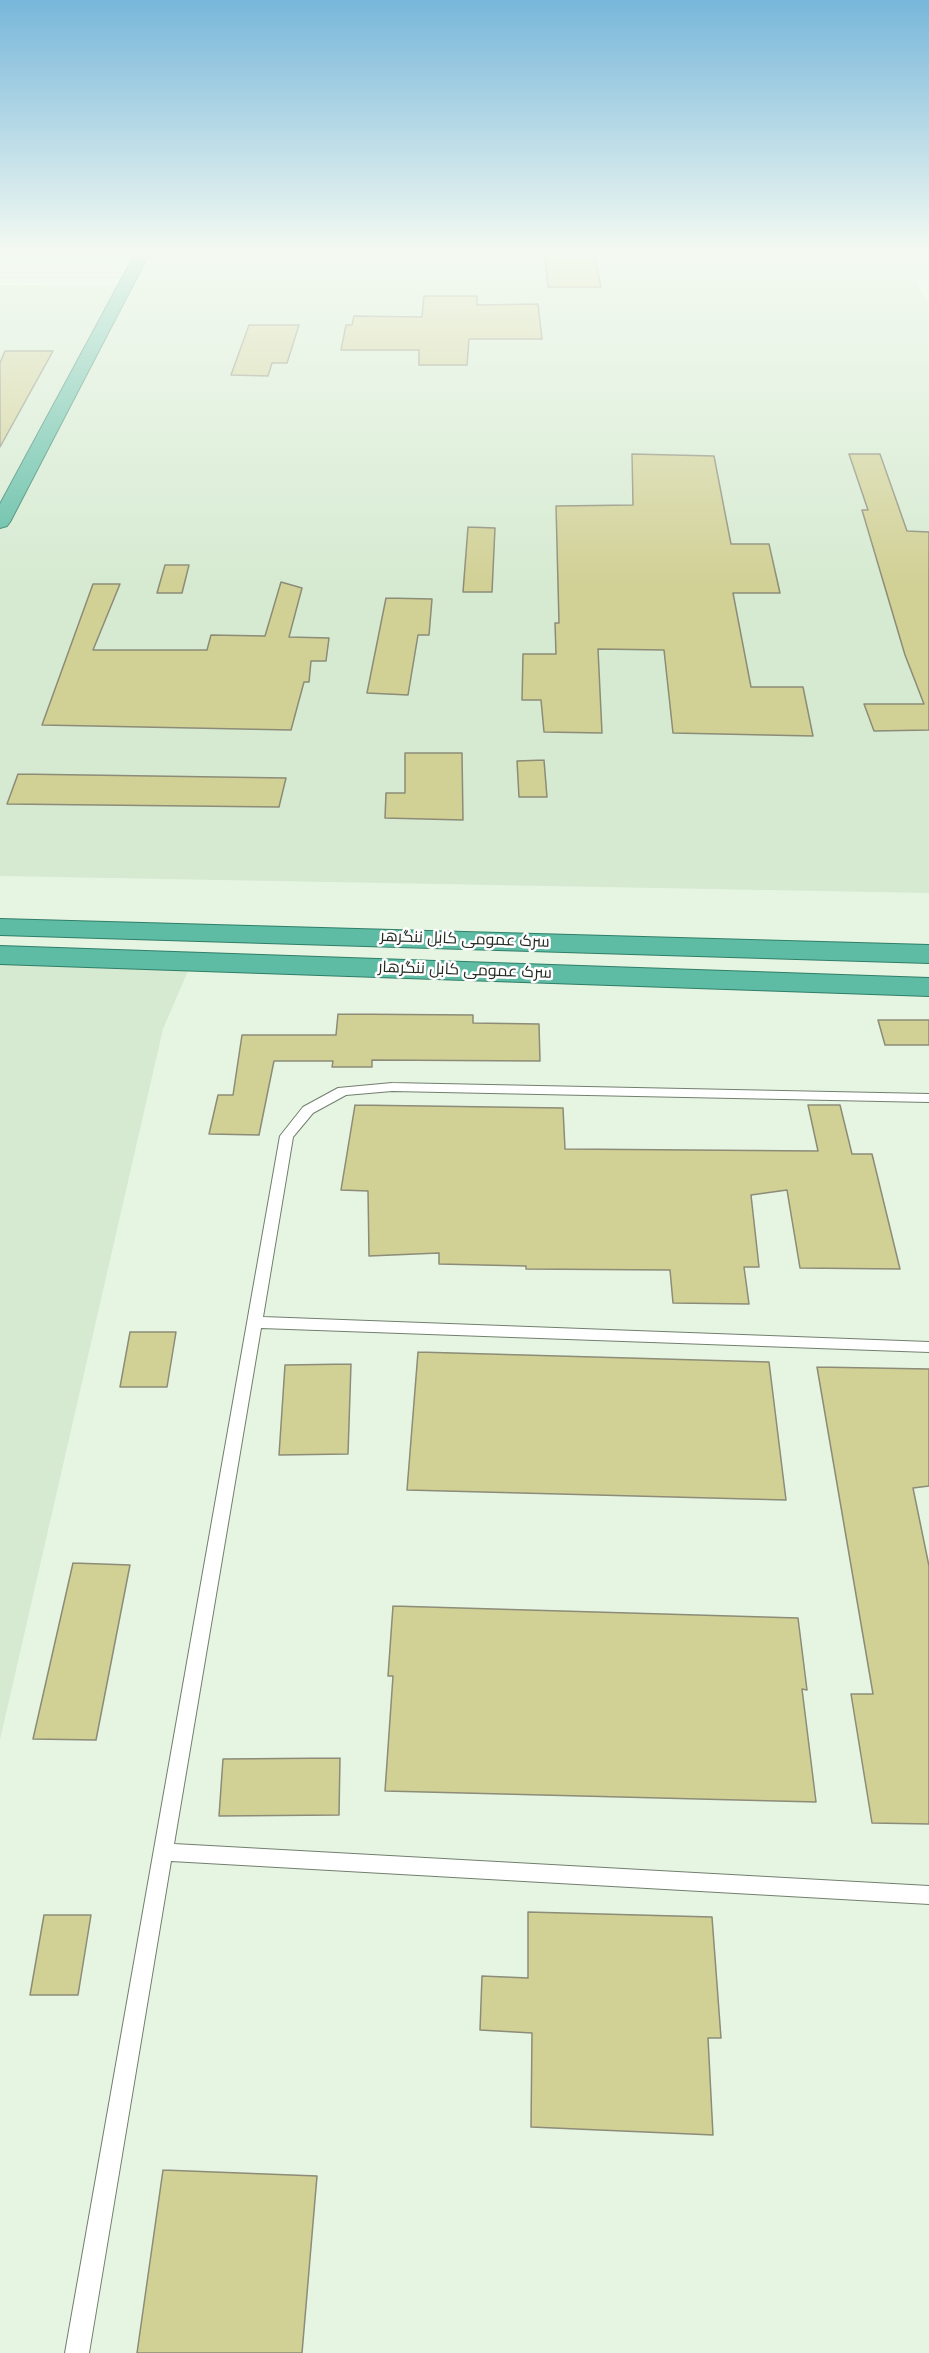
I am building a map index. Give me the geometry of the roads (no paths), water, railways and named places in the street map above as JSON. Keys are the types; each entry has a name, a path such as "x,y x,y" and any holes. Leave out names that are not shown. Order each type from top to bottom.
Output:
{"highway":[{"path":"0,522 84,364"},
{"name":"سرک عمومی کابل ننگرهر","path":"0,927 929,954"},
{"name":"سرک عمومی کابل ننگرهار","path":"0,956 929,987"}],"lane":[{"path":"77,2353 287,1136 308,1110 343,1091 392,1088 929,1098"},
{"path":"255,1322 929,1347"},
{"path":"164,1852 929,1895"}]}
